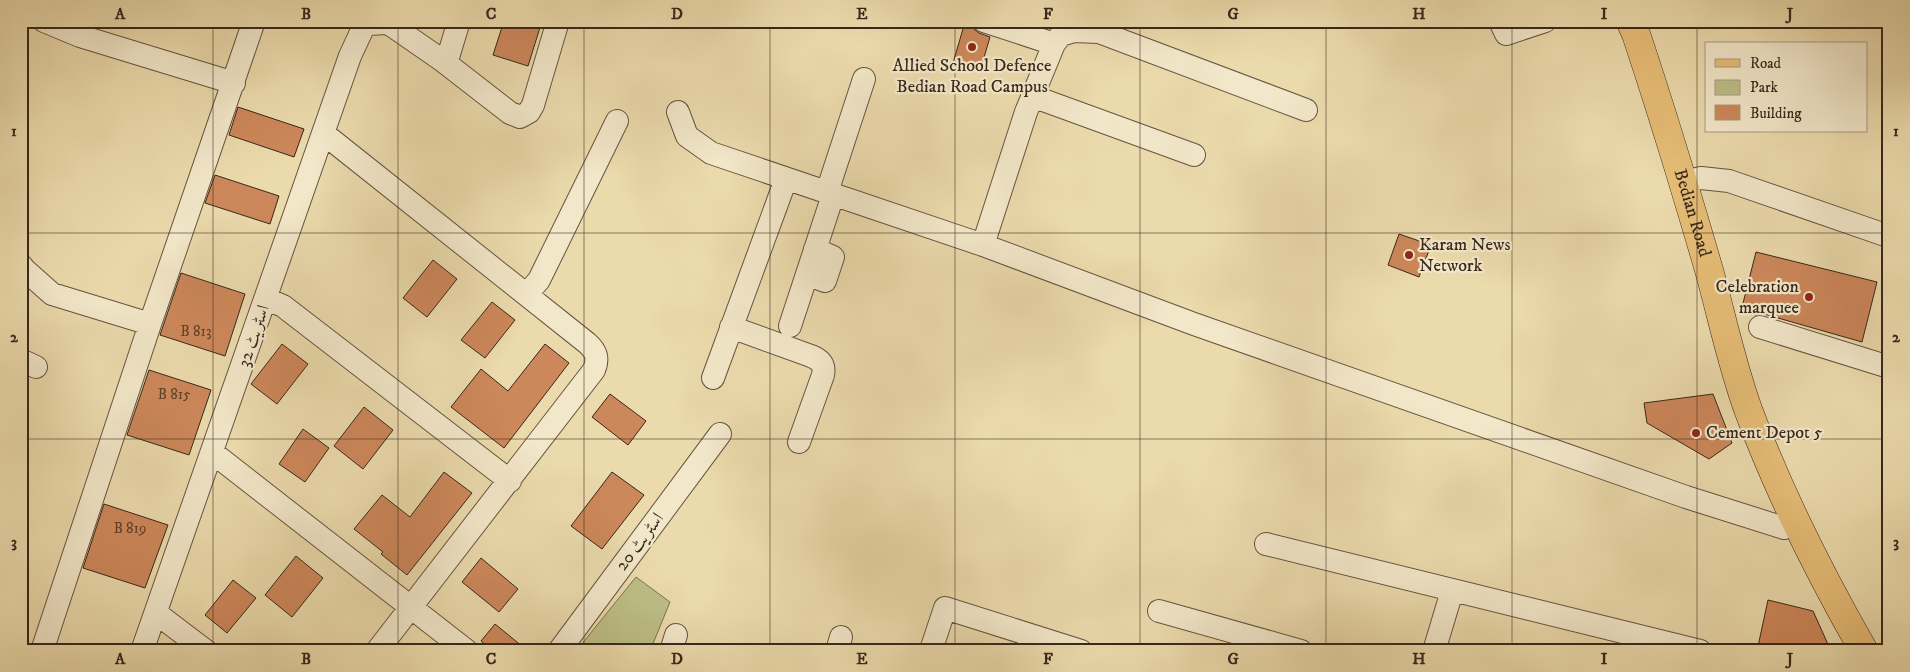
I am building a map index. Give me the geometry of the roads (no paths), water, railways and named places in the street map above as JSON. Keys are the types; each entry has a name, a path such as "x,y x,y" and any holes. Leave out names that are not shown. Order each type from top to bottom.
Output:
{"main road":[{"name":"Bedian Road","path":"1630,21 1636,34 1684,182 1748,410 1797,524 1830,591 1864,651"}],"street":[{"path":"44,21 80,36 234,83"},
{"path":"42,651 150,324 254,21"},
{"path":"443,62 449,54 459,21"},
{"path":"380,23 404,33 510,113 520,117 526,115 533,105 558,21"},
{"path":"984,21 1011,25 1054,44"},
{"path":"1500,21 1506,34 1545,21"},
{"name":"اسٹریٹ 32","path":"142,651 267,299 350,56 363,28 380,23"},
{"path":"983,244 1032,96 1054,44 1061,35 1075,26 1099,32 1306,110"},
{"path":"790,326 807,274 825,281 833,257 815,249 864,79"},
{"path":"1032,96 1194,155"},
{"path":"678,112 687,136 710,153 983,244 1194,324 1686,498 1784,528 1797,524"},
{"path":"527,294 539,280 617,121"},
{"path":"323,133 593,348 597,362 594,370 377,651"},
{"path":"1684,182 1701,178 1729,181 1888,236"},
{"path":"713,378 786,179"},
{"path":"21,265 52,294 150,324"},
{"path":"267,299 283,306 510,480"},
{"path":"1760,326 1889,367"},
{"path":"731,327 811,356 821,362 824,369 823,375 799,442"},
{"name":"اسٹریٹ 20","path":"559,651 720,434"},
{"path":"213,453 467,651"},
{"path":"1266,544 1700,651"},
{"path":"1434,651 1452,591"},
{"path":"932,647 944,608 1081,651"},
{"path":"1159,611 1301,651"},
{"path":"156,613 206,651"}],"place":[{"name":"Allied School Defence Bedian Road Campus","path":"972,47"},
{"name":"Karam News Network","path":"1409,255"},
{"name":"Celebration marquee","path":"1809,297"},
{"name":"Cement Depot 5","path":"1696,433"}]}
